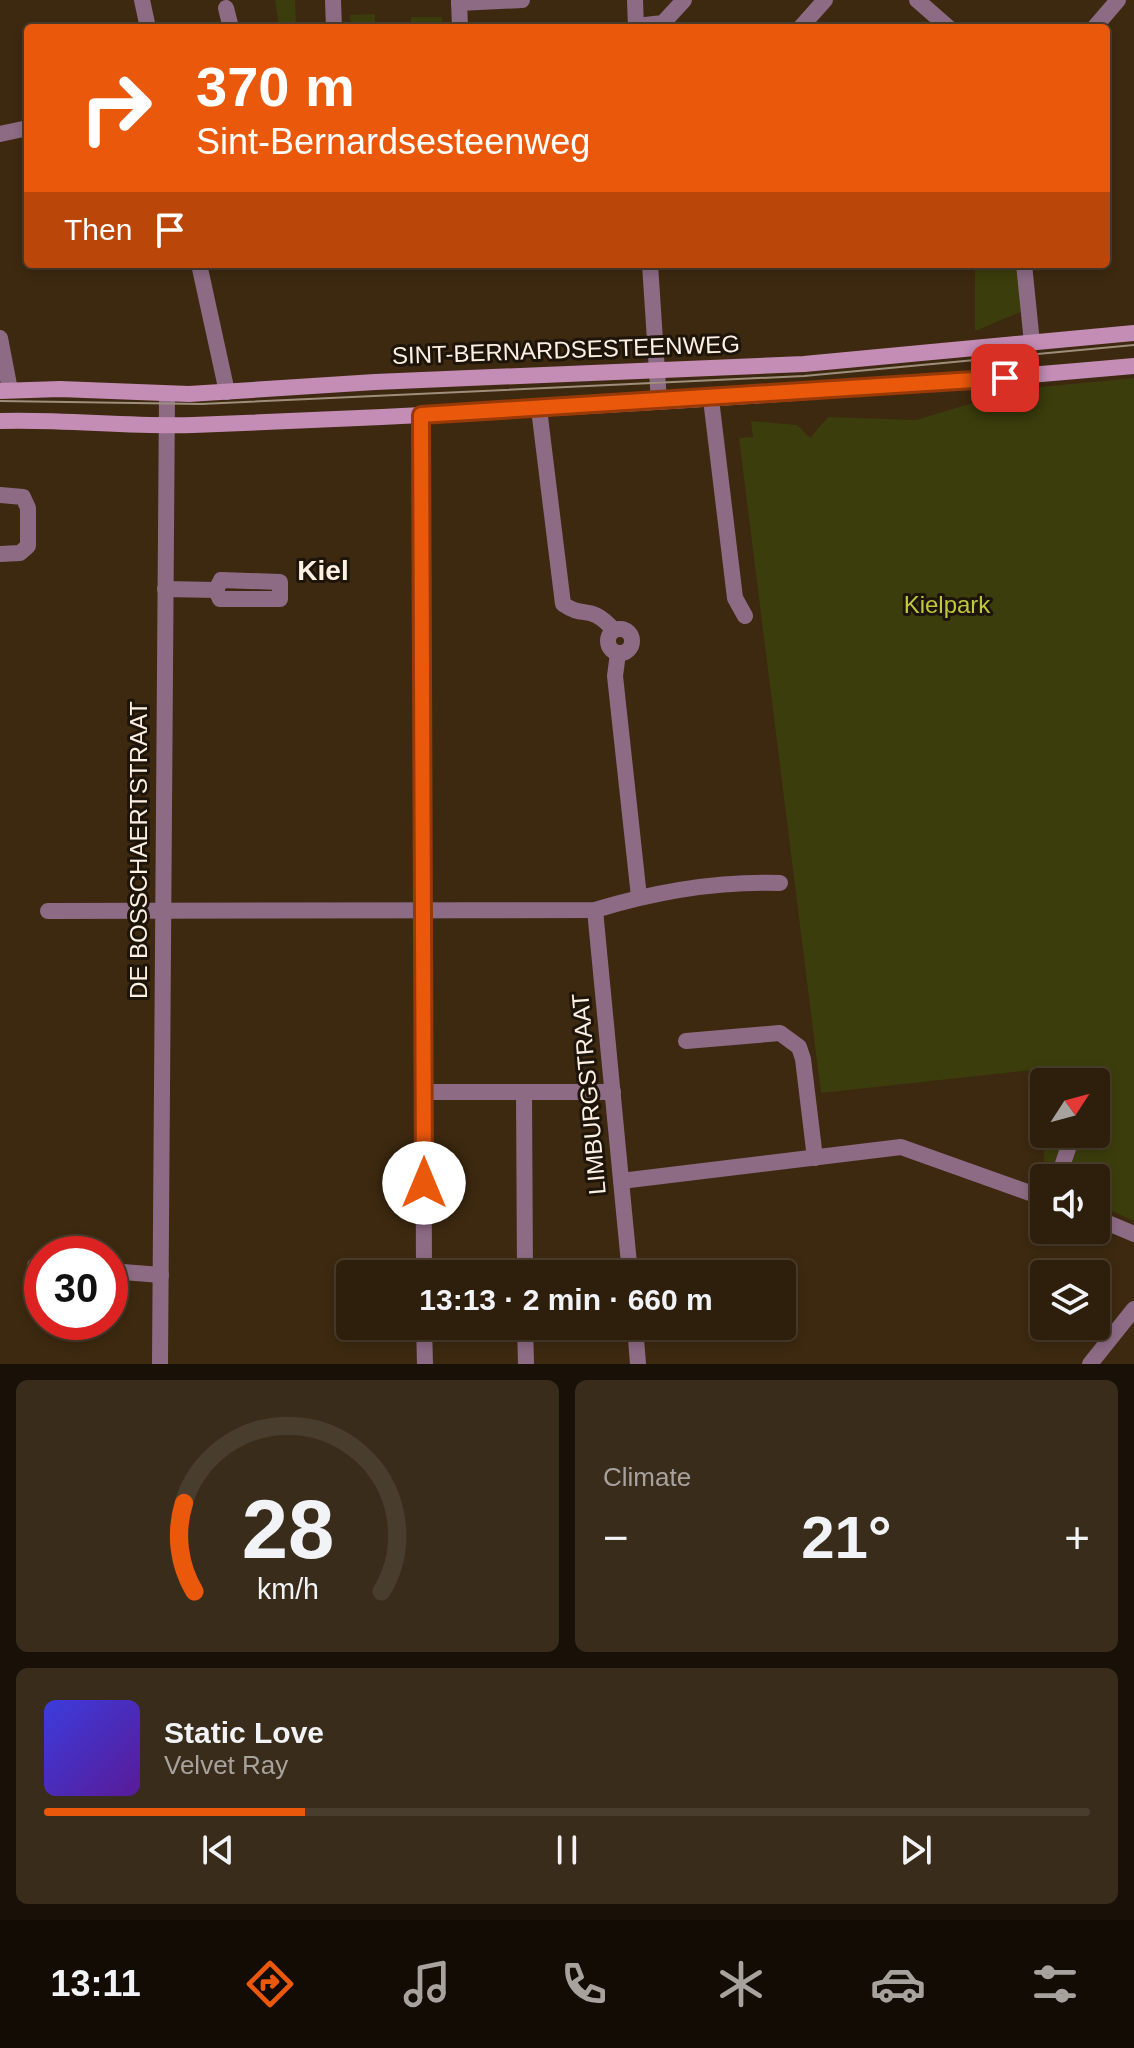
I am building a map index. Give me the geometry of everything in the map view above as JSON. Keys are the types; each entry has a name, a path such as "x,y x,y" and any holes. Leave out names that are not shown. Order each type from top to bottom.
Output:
{"street":[{"path":"142,0 147,24"},
{"path":"333,0 334,24"},
{"path":"460,24 459,1 522,0"},
{"path":"635,0 636,24"},
{"path":"656,24 663,23 684,0"},
{"path":"804,24 825,0"},
{"path":"917,0 942,24"},
{"path":"1097,24 1118,0"},
{"path":"226,8 230,24"},
{"path":"0,134 24,129"},
{"path":"200,268 227,392"},
{"path":"650,268 659,402"},
{"path":"1024,268 1032,343"},
{"name":"SINT-BERNARDSESTEENWEG","path":"5,390 167,394 804,364 1134,333"},
{"path":"0,338 5,390"},
{"path":"0,421 165,425 421,415 711,399 1134,366"},
{"name":"DE BOSSCHAERTSTRAAT","path":"160,1364 167,394"},
{"path":"711,399 735,598 745,616"},
{"path":"539,409 563,604 572,610 590,610 599,614 614,630 624,630 631,639 628,649 618,653 615,676 639,897"},
{"path":"421,415 424,1260"},
{"path":"0,495 23,497 28,508 28,546 20,553 0,554"},
{"path":"165,589 216,590"},
{"path":"48,911 595,910 639,897 756,882 780,883"},
{"name":"LIMBURGSTRAAT","path":"595,910 629,1260"},
{"path":"686,1041 780,1033 789,1038 803,1059 815,1158"},
{"path":"423,1092 613,1092"},
{"path":"524,1092 525,1260"},
{"path":"621,1181 901,1147 1030,1193"},
{"path":"1110,1224 1134,1234"},
{"path":"128,1272 161,1275"},
{"path":"1096,1362 1134,1309"},
{"path":"424,1340 425,1364"},
{"path":"525,1340 526,1364"},
{"path":"636,1340 638,1364"}],"green space":[{"path":"275,0 295,0 296,24 278,24"},
{"path":"375,14 375,24 351,24 350,15"},
{"path":"411,17 442,17 442,24 411,24"},
{"path":"975,268 1019,268 1023,311 975,331"},
{"name":"Kielpark","path":"1134,378 1134,1221 1110,1210 1110,1164 1044,1164 1044,1148 1110,1148 1110,1068 1030,1068 821,1093 739,438 753,437 751,421 797,425 810,438 828,417 916,420 1020,389"}],"tram line":[{"path":"0,401 201,404 804,376 1134,345"}],"district":[{"name":"Kiel","path":"323,570"}],"route":[{"path":"424,1183 421,415 1005,378"}]}
